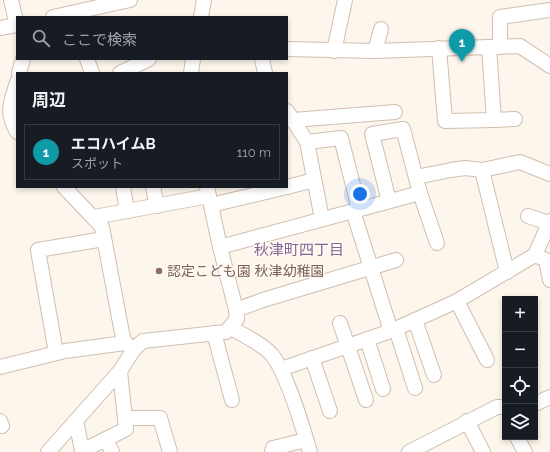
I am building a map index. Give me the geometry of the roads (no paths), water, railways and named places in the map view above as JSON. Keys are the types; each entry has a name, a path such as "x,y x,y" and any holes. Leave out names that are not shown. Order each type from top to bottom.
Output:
{"street":[{"path":"11,0 16,21"},
{"path":"58,16 130,0"},
{"path":"201,16 204,0"},
{"path":"334,51 345,0"},
{"path":"494,120 495,47 500,17 550,10"},
{"path":"0,28 16,25"},
{"path":"374,52 381,29"},
{"path":"288,49 374,52 439,48 520,46 550,66"},
{"path":"439,48 445,121 515,119"},
{"path":"20,72 23,60"},
{"path":"87,60 92,72"},
{"path":"122,72 147,60"},
{"path":"191,72 193,60"},
{"path":"262,60 265,72"},
{"path":"16,86 9,111 10,119 16,130"},
{"path":"289,116 395,112"},
{"path":"289,116 307,142 322,219"},
{"path":"389,201 372,134 403,129 420,193 437,243"},
{"path":"307,142 341,138 356,210 371,267 415,388"},
{"path":"416,177 465,168 482,170 520,162 550,174"},
{"path":"482,170 507,272"},
{"path":"288,187 314,180"},
{"path":"48,452 120,371 129,346 102,227 65,188"},
{"path":"123,188 127,211"},
{"path":"153,188 157,206"},
{"path":"94,217 209,196 278,188"},
{"path":"220,247 420,193"},
{"path":"0,367 56,353 129,346 143,341 226,332 231,328 237,319 236,310 209,196"},
{"path":"281,369 393,330 457,301 535,255 550,222 528,216"},
{"path":"56,353 38,250 104,238"},
{"path":"535,255 546,260 549,284"},
{"path":"236,310 263,300 396,260"},
{"path":"457,301 487,360"},
{"path":"415,320 434,375"},
{"path":"340,323 366,400"},
{"path":"231,328 259,344 271,355 281,369 308,446 273,448 272,452"},
{"path":"214,333 232,400"},
{"path":"367,339 383,389"},
{"path":"312,358 330,411"},
{"path":"76,420 82,451 126,429 120,371"},
{"path":"538,403 550,397"},
{"path":"409,452 467,421 497,407 502,407"},
{"path":"126,418 160,418 170,452"},
{"path":"467,421 483,452"},
{"path":"106,438 112,452"},
{"path":"519,440 525,452"}],"place":[{"name":"エコハイムB","path":"462,62"},
{"name":"認定こども園 秋津幼稚園","path":"159,271"}],"district":[{"name":"秋津町四丁目","path":"299,250"}]}
